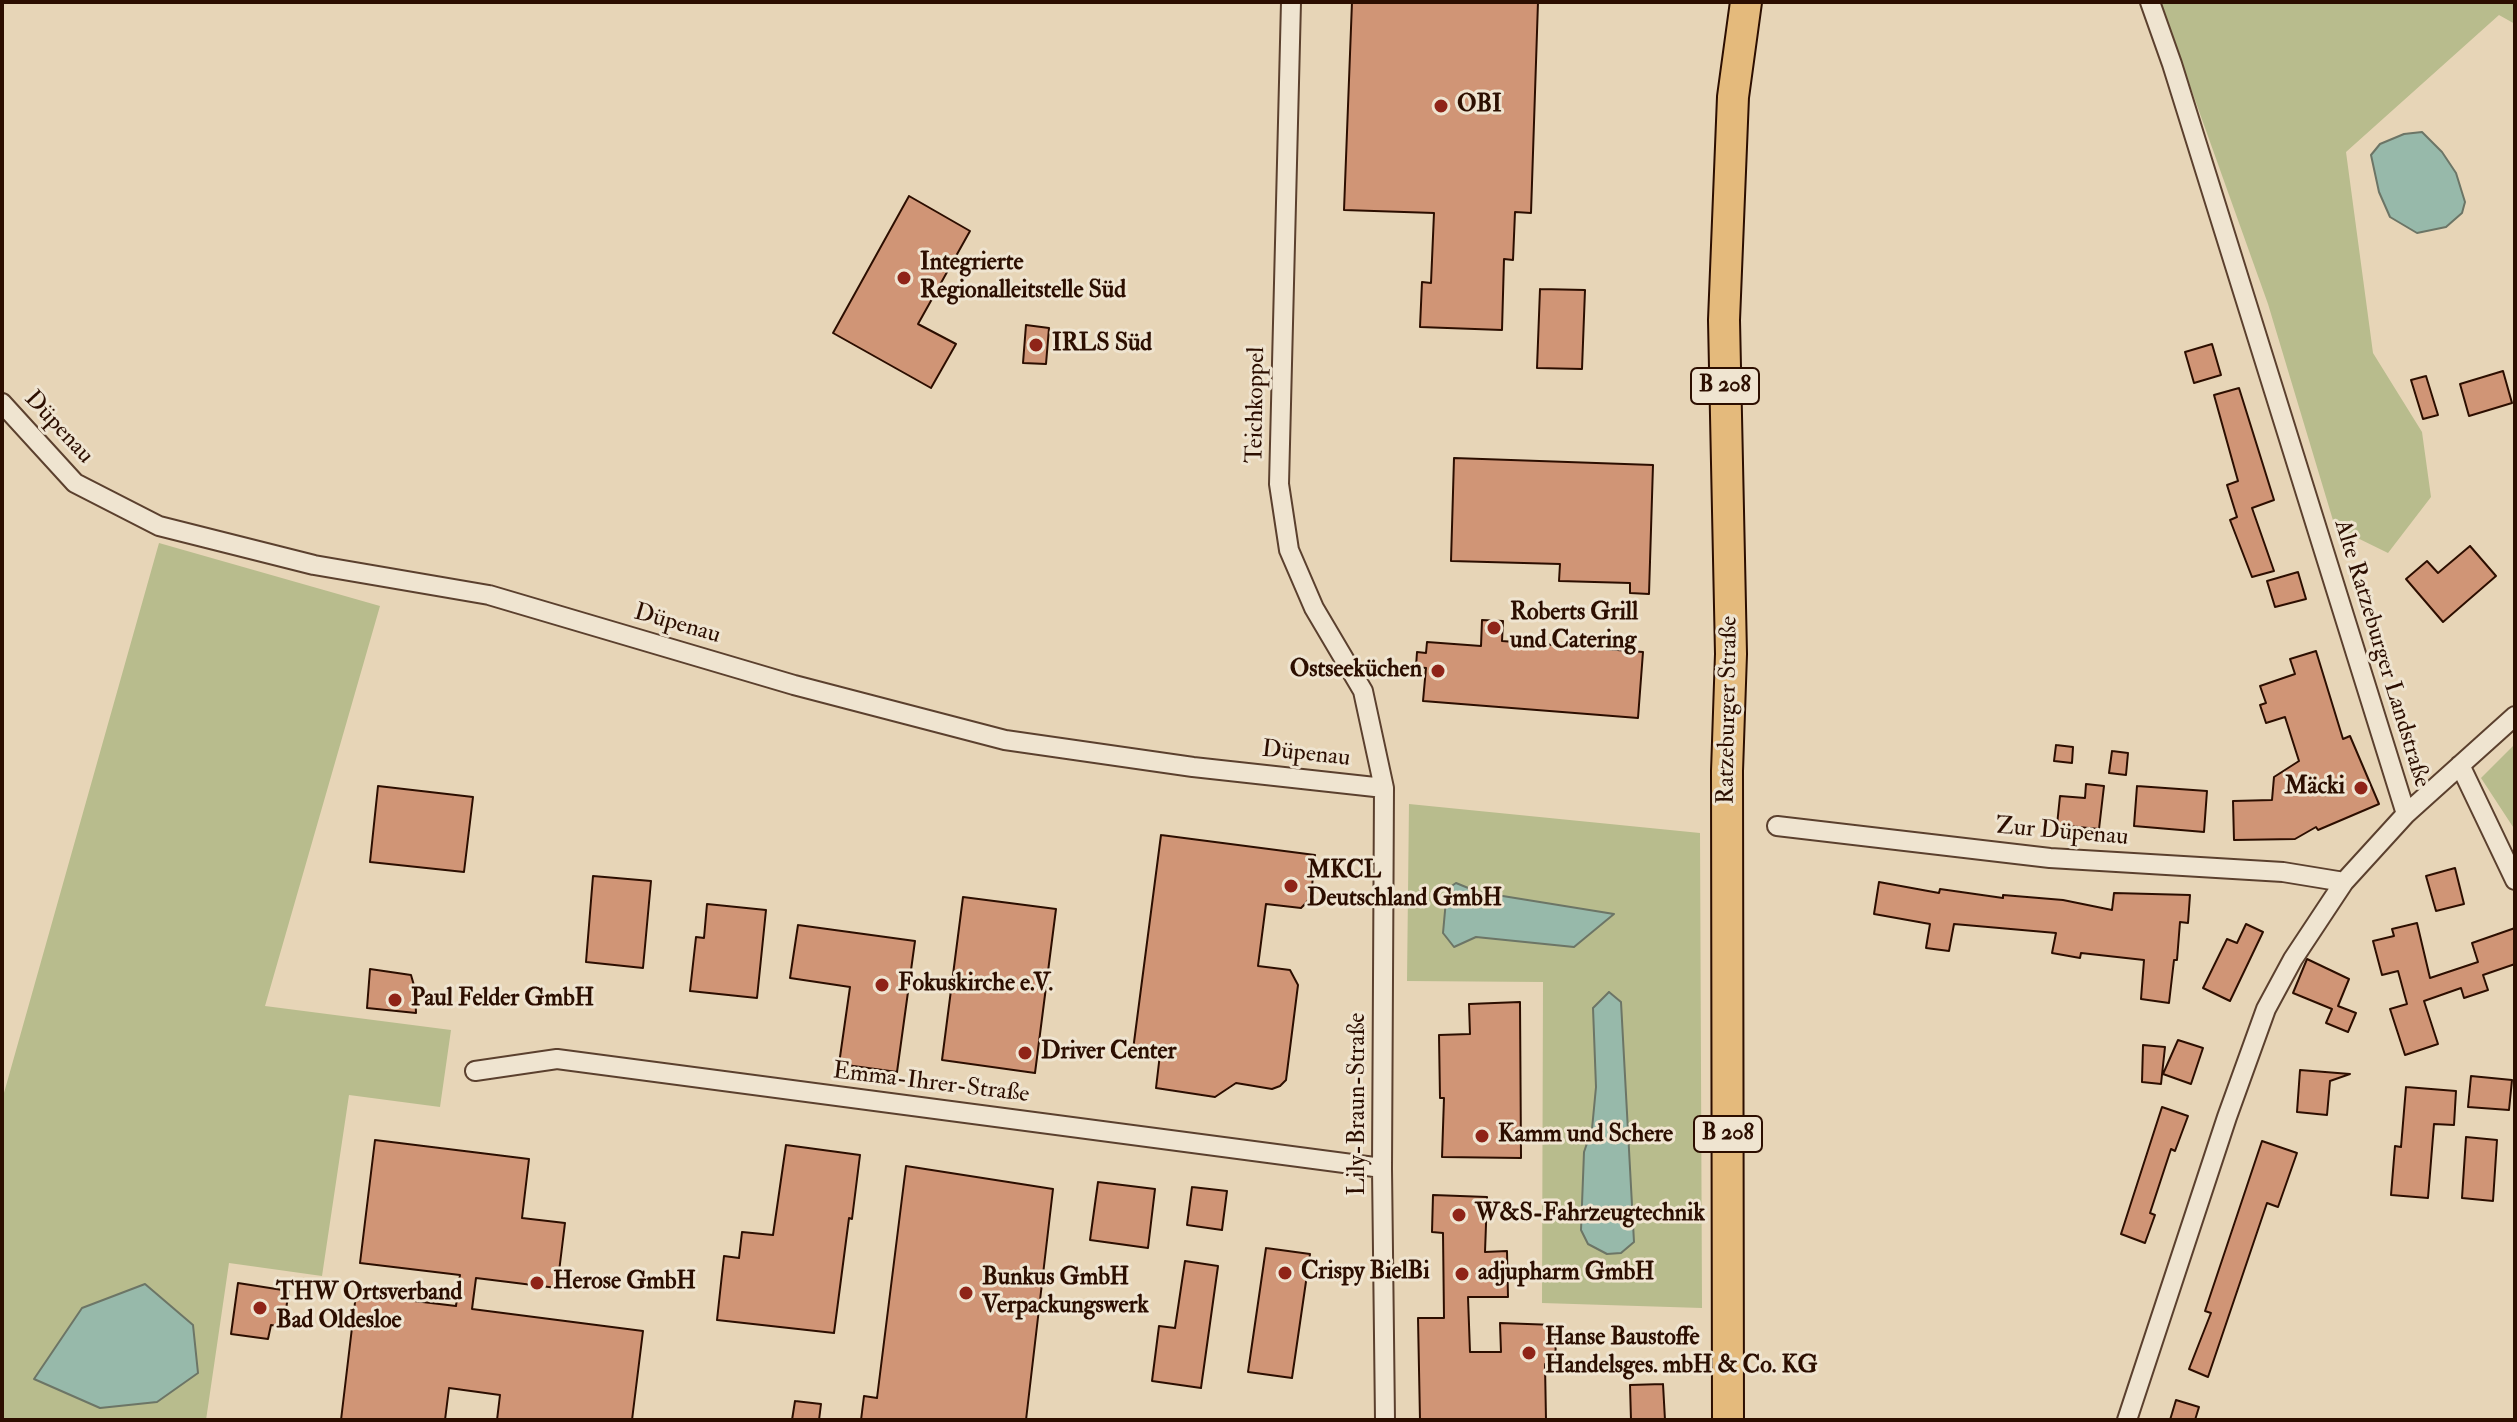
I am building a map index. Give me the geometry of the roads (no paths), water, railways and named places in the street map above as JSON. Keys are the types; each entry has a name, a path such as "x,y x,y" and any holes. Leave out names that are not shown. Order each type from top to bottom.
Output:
{"main road":[{"name":"Ratzeburger Straße","path":"1728,1420 1727,771 1731,654 1724,320 1733,97 1746,2"}],"street":[{"name":"Teichkoppel","path":"1291,2 1279,484 1289,550 1314,608 1363,691 1384,788"},
{"name":"Alte Ratzeburger Landstraße","path":"2127,1420 2266,1009 2293,959 2344,882 2406,814 2177,79 2150,2"},
{"name":"Düpenau","path":"2,403 75,483 159,526 314,565 489,595 794,685 1005,740 1193,767 1384,788"},
{"path":"2406,814 2515,716"},
{"path":"2460,765 2515,880"},
{"name":"Lily-Braun-Straße","path":"1384,788 1382,1168 1385,1420"},
{"name":"Zur Düpenau","path":"1777,826 2050,858 2283,872 2344,882"},
{"name":"Emma-Ihrer-Straße","path":"475,1071 557,1059 1382,1168"}],"place":[{"name":"OBI","path":"1441,106"},
{"name":"Integrierte Regionalleitstelle Süd","path":"904,278"},
{"name":"IRLS Süd","path":"1036,345"},
{"name":"Roberts Grill und Catering","path":"1494,628"},
{"name":"Ostseeküchen","path":"1438,671"},
{"name":"Mäcki","path":"2361,788"},
{"name":"MKCL Deutschland GmbH","path":"1291,886"},
{"name":"Fokuskirche e.V.","path":"882,985"},
{"name":"Paul Felder GmbH","path":"395,1000"},
{"name":"Driver Center","path":"1025,1053"},
{"name":"Kamm und Schere","path":"1482,1136"},
{"name":"W&S-Fahrzeugtechnik","path":"1459,1215"},
{"name":"Crispy BielBi","path":"1285,1273"},
{"name":"adjupharm GmbH","path":"1462,1274"},
{"name":"Herose GmbH","path":"537,1283"},
{"name":"Bunkus GmbH Verpackungswerk","path":"966,1293"},
{"name":"THW Ortsverband Bad Oldesloe","path":"260,1308"},
{"name":"Hanse Baustoffe Handelsges. mbH & Co. KG","path":"1529,1353"}]}
